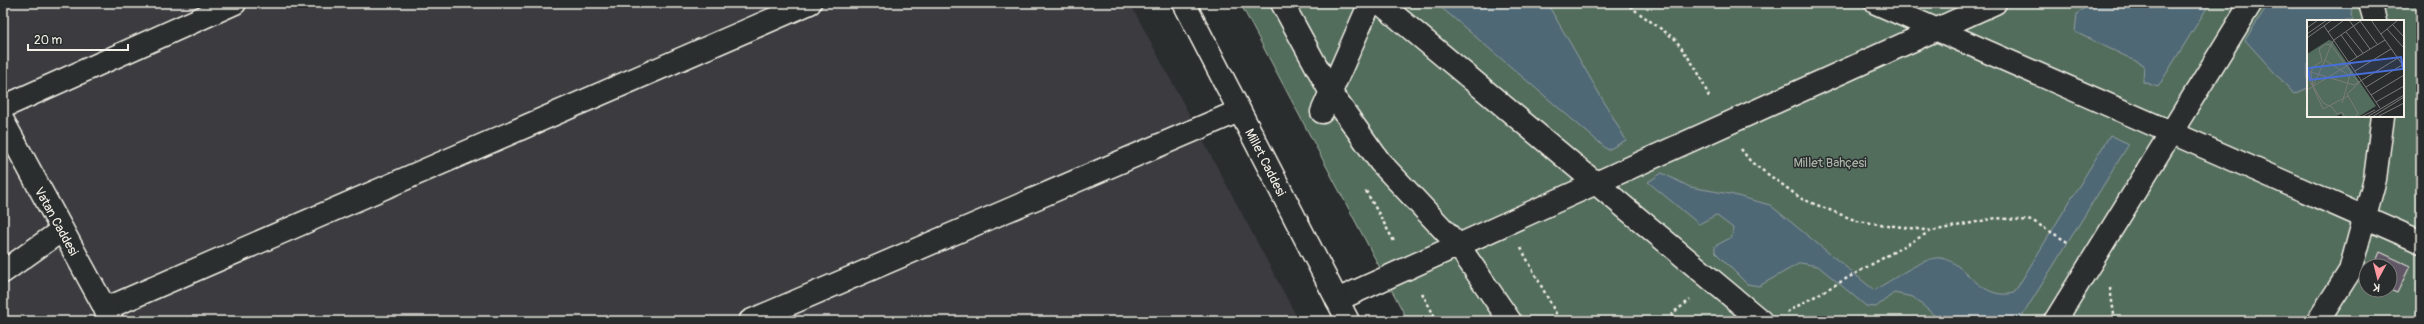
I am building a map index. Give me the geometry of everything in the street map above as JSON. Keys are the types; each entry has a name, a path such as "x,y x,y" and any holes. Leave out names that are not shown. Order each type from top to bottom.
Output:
{"street":[{"path":"3,107 235,3"},
{"path":"108,315 810,3"},
{"name":"Millet Caddesi","path":"1184,3 1348,321"},
{"path":"1282,3 1331,93 1380,162 1458,245 1510,321"},
{"path":"1322,112 1370,3"},
{"path":"1380,3 1761,321"},
{"path":"1876,3 2421,242"},
{"path":"1337,300 1995,3"},
{"path":"2055,321 2251,3"},
{"path":"2370,3 2375,20"},
{"path":"750,321 1240,111"},
{"path":"2318,321 2350,271 2366,218 2375,179 2383,117"},
{"name":"Vatan Caddesi","path":"3,121 108,315"},
{"path":"3,272 62,230"}],"path":[{"path":"1625,3 1675,39 1697,70 1723,125 1751,162 1802,199 1858,221 1932,231"},
{"path":"1784,313 1932,231 1996,218 2033,221 2068,242"},
{"path":"1507,223 1560,321"}],"shaded area":[{"path":"3,3 1130,3 1299,321 3,321"}],"green space":[{"name":"Millet Bahçesi","path":"1240,3 2421,3 2421,321 1408,321"}],"water":[{"path":"1436,3 1547,3 1626,140 1608,150"},
{"path":"2091,3 2210,3 2158,87 2143,82 2144,65 2075,32 2077,14"},
{"path":"2269,3 2351,3 2353,20 2307,20 2307,88 2294,94 2245,40"},
{"path":"2110,135 2129,144 2019,321 1941,321 1913,297 1894,293 1876,307 1866,306 1818,266 1800,263 1759,286 1747,284 1715,252 1715,246 1732,237 1733,228 1716,215 1699,224 1648,182 1662,173 1690,187 1730,194 1770,205 1874,290 1917,265 1931,259 1942,258 1960,268 1979,284 1989,290 2000,294 2014,293"}],"building":[{"path":"2380,252 2393,258 2377,258"},
{"path":"2398,260 2410,266 2398,291"}]}
